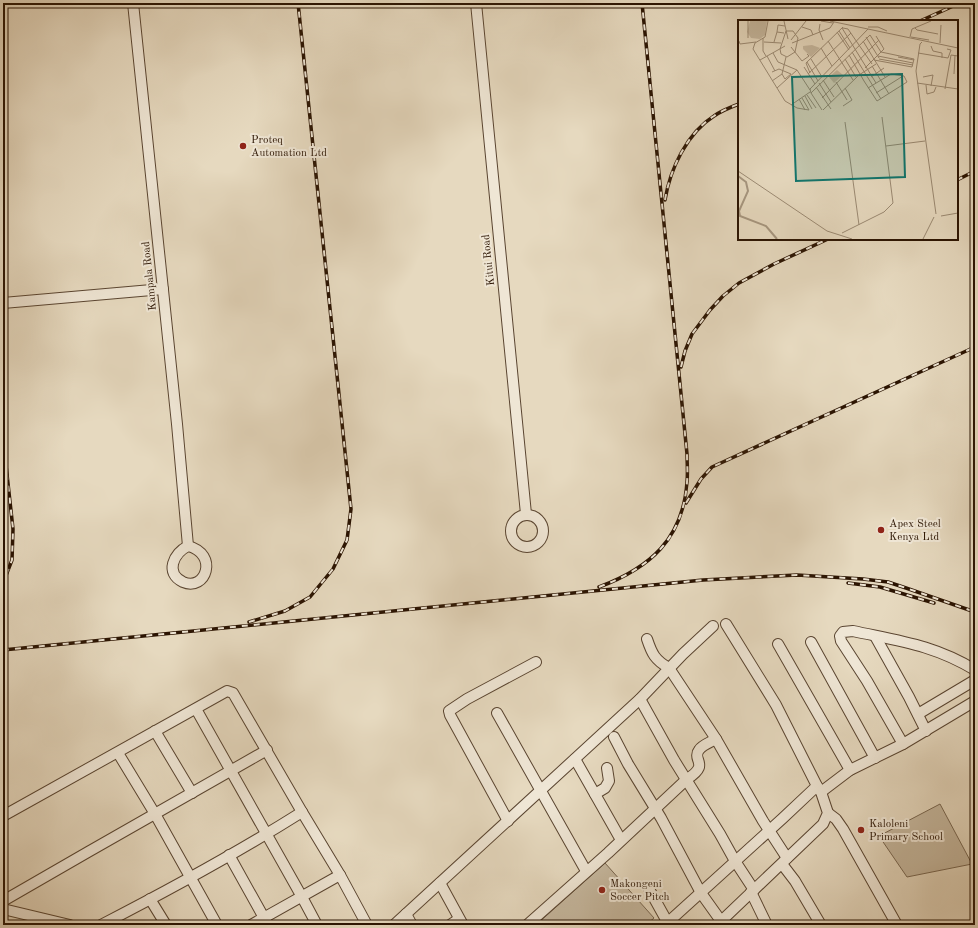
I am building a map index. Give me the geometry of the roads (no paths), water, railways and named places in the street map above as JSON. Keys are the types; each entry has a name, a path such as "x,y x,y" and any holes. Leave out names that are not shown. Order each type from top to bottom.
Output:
{"street":[{"name":"Kampala Road","path":"133,3 188,546"},
{"name":"Kitui Road","path":"476,3 526,514"},
{"path":"3,303 163,289"},
{"path":"726,624 776,705 819,789 828,813 836,819 843,829 897,925"},
{"path":"394,925 640,699 683,654 713,626"},
{"path":"903,744 867,681 841,641 840,636 843,632 849,631 933,649 951,656 975,670"},
{"path":"875,636 926,730"},
{"path":"647,639 651,652 661,664 669,668 716,739 821,925"},
{"path":"811,642 875,758"},
{"path":"778,644 850,770"},
{"path":"508,821 449,711 467,699 536,662"},
{"path":"918,714 975,680"},
{"path":"3,816 226,691 230,691 233,693 267,750 368,925"},
{"path":"640,699 674,760 687,779 753,891 767,925"},
{"path":"648,889 668,924 735,861 819,789 850,770 903,744 975,701"},
{"path":"196,709 302,897 316,925"},
{"path":"497,713 586,872"},
{"path":"155,732 192,793"},
{"path":"614,737 718,924 823,824 828,813"},
{"path":"527,925 687,779 694,775 700,766 697,754 699,749 716,739"},
{"path":"3,901 267,750"},
{"path":"118,752 155,814 217,925"},
{"path":"575,759 621,840"},
{"path":"595,794 605,788 609,781 607,768"},
{"path":"101,925 190,877 302,812"},
{"path":"229,855 266,922"},
{"path":"251,925 266,922 302,897 340,875"},
{"path":"440,883 461,922 450,925"},
{"path":"150,899 166,925"},
{"path":"3,909 70,925"},
{"path":"406,914 412,925"}],"railway":[{"path":"249,622 285,611 310,597 333,569 347,540 351,509 298,3"},
{"path":"599,587 634,571 661,549 679,520 684,502 687,478 687,454 642,3"},
{"path":"922,20 960,3"},
{"path":"665,200 671,176 681,153 688,142 704,123 723,111 738,104"},
{"path":"958,180 975,171"},
{"path":"681,367 685,351 692,334 710,310 723,296 739,283 774,264 826,240"},
{"path":"686,503 701,479 712,467 975,347"},
{"path":"3,438 13,529 12,560 3,583"},
{"path":"3,650 703,580 797,575 888,582 975,612"},
{"path":"848,583 880,587 934,603"}],"place":[{"name":"Proteq Automation Ltd","path":"243,146"},
{"name":"Apex Steel Kenya Ltd","path":"881,530"},
{"name":"Kaloleni Primary School","path":"861,830"},
{"name":"Makongeni Soccer Pitch","path":"602,890"}]}
